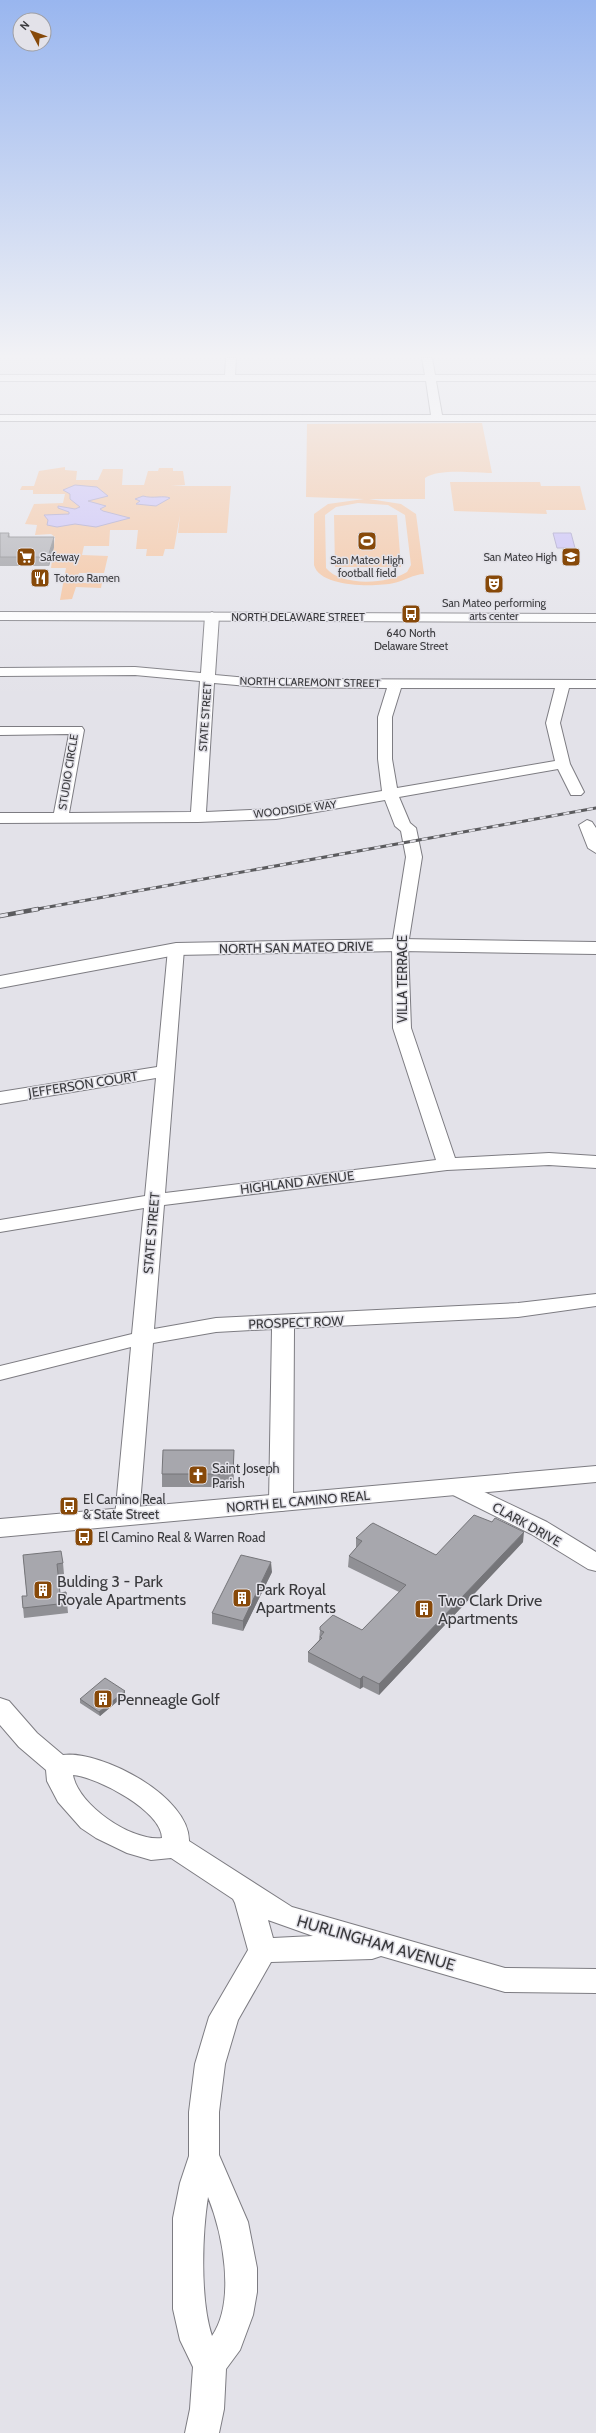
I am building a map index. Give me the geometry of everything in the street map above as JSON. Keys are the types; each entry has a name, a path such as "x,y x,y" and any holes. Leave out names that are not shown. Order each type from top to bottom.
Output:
{"main road":[{"name":"NORTH DELAWARE STREET","path":"0,616 596,618"},
{"name":"NORTH SAN MATEO DRIVE","path":"0,982 176,949 400,945 596,949"},
{"name":"NORTH EL CAMINO REAL","path":"0,1528 596,1474"}],"street":[{"name":"STATE STREET","path":"198,817 212,616"},
{"name":"NORTH CLAREMONT STREET","path":"0,672 135,671 259,684 596,684"},
{"name":"VILLA TERRACE","path":"395,684 385,717 385,759 390,794 403,826 400,829 408,857 412,859 400,945 402,1028 447,1164"},
{"path":"563,684 553,723 563,764 576,792"},
{"name":"STUDIO CIRCLE","path":"0,731 77,730 61,817"},
{"name":"WOODSIDE WAY","path":"0,818 198,817 276,814 563,764"},
{"path":"587,825 596,848"},
{"path":"596,944 596,949"},
{"name":"STATE STREET","path":"126,1517 176,949"},
{"name":"JEFFERSON COURT","path":"0,1098 165,1071"},
{"name":"HIGHLAND AVENUE","path":"0,1226 154,1200 447,1164 549,1158 596,1162"},
{"name":"PROSPECT ROW","path":"0,1373 142,1338 216,1325 283,1323 518,1310 596,1300"},
{"path":"281,1502 283,1323"},
{"name":"CLARK DRIVE","path":"457,1486 539,1528 596,1563"},
{"path":"0,1708 28,1740"},
{"path":"0,1726 7,1726 28,1740 58,1766 75,1765 87,1767 116,1780 141,1795 168,1818 174,1829 175,1846 152,1850 109,1833 67,1797 58,1778 58,1766"},
{"name":"HURLINGHAM AVENUE","path":"175,1846 284,1916 505,1980 596,1981"},
{"path":"210,2364 196,2340 189,2309 189,2218 194,2183 204,2156 204,2112 210,2064 224,2018 262,1951 249,1903 242,1889"},
{"path":"262,1951 291,1948 388,1946"},
{"path":"202,2433 207,2409 210,2364 227,2340 240,2302 242,2260 229,2209 204,2156"}],"shaded area":[{"path":"39,472 77,472 76,480 98,480 102,472 123,472 122,485 144,485 148,472 183,472 185,485 171,486 231,486 227,533 178,533 180,515 174,549 165,549 163,556 146,556 147,549 136,549 138,530 110,530 109,546 84,546 82,555 108,556 104,573 79,573 77,583 102,583 101,588 76,587 72,599 60,600 66,568 51,568 55,537 51,534 35,535 37,525 25,524 34,504 63,503 65,494 33,494 33,490 20,490 22,486 34,486"},
{"path":"306,472 492,472 492,473 448,472 431,475 425,478 425,499 369,499 401,504 416,514 424,574 386,584 362,585 337,582 318,573 314,565 314,514 328,504 364,499 306,497","holes":["358,503 388,505 405,515 411,565 407,572 389,579 365,582 342,578 333,574 326,568 325,515 336,507"]},
{"path":"450,482 540,482 541,486 580,486 586,510 546,510 547,514 454,511"},
{"path":"75,485 97,487 108,496 88,501 106,506 100,509 103,511 130,518 96,527 75,524 57,527 47,525 48,520 44,515 69,514 69,512 58,508 58,506 75,509 80,507 70,499 70,494 63,490"},
{"path":"143,496 170,498 156,506 136,504 140,501 135,499"},
{"name":"San Mateo High football field","path":"334,515 397,515 401,567 335,567"},
{"path":"553,533 571,533 575,548 557,548"}],"building":[{"path":"0,533 9,533 8,537 54,537 48,557 0,557"},
{"path":"163,1450 234,1450 233,1474 162,1474"},
{"name":"Two Clark Drive Apartments","path":"474,1515 492,1522 495,1518 524,1532 379,1684 363,1676 360,1679 308,1652 322,1638 320,1637 324,1632 320,1630 320,1627 333,1615 362,1630 406,1585 349,1556 362,1541 356,1538 370,1525 373,1523 436,1555"},
{"name":"Bulding 3 - Park Royale Apartments","path":"61,1551 63,1563 57,1564 60,1593 66,1592 67,1603 23,1608 22,1596 27,1596 23,1555"},
{"name":"Park Royal Apartments","path":"241,1555 271,1562 243,1621 212,1613"},
{"name":"Penneagle Golf","path":"105,1678 125,1691 99,1712 80,1699"}],"railway":[{"path":"32,910 596,808"},
{"path":"0,916 38,909"}],"place":[{"name":"San Mateo High football field","path":"367,541"},
{"name":"Safeway","path":"26,557"},
{"name":"San Mateo High","path":"571,557"},
{"name":"Totoro Ramen","path":"40,578"},
{"name":"San Mateo performing arts center","path":"494,584"},
{"name":"640 North Delaware Street","path":"411,614"},
{"name":"Saint Joseph Parish","path":"198,1475"},
{"name":"El Camino Real & State Street","path":"69,1506"},
{"name":"El Camino Real & Warren Road","path":"84,1537"},
{"name":"Bulding 3 - Park Royale Apartments","path":"43,1590"},
{"name":"Park Royal Apartments","path":"242,1598"},
{"name":"Two Clark Drive Apartments","path":"424,1609"},
{"name":"Penneagle Golf","path":"103,1699"}]}
